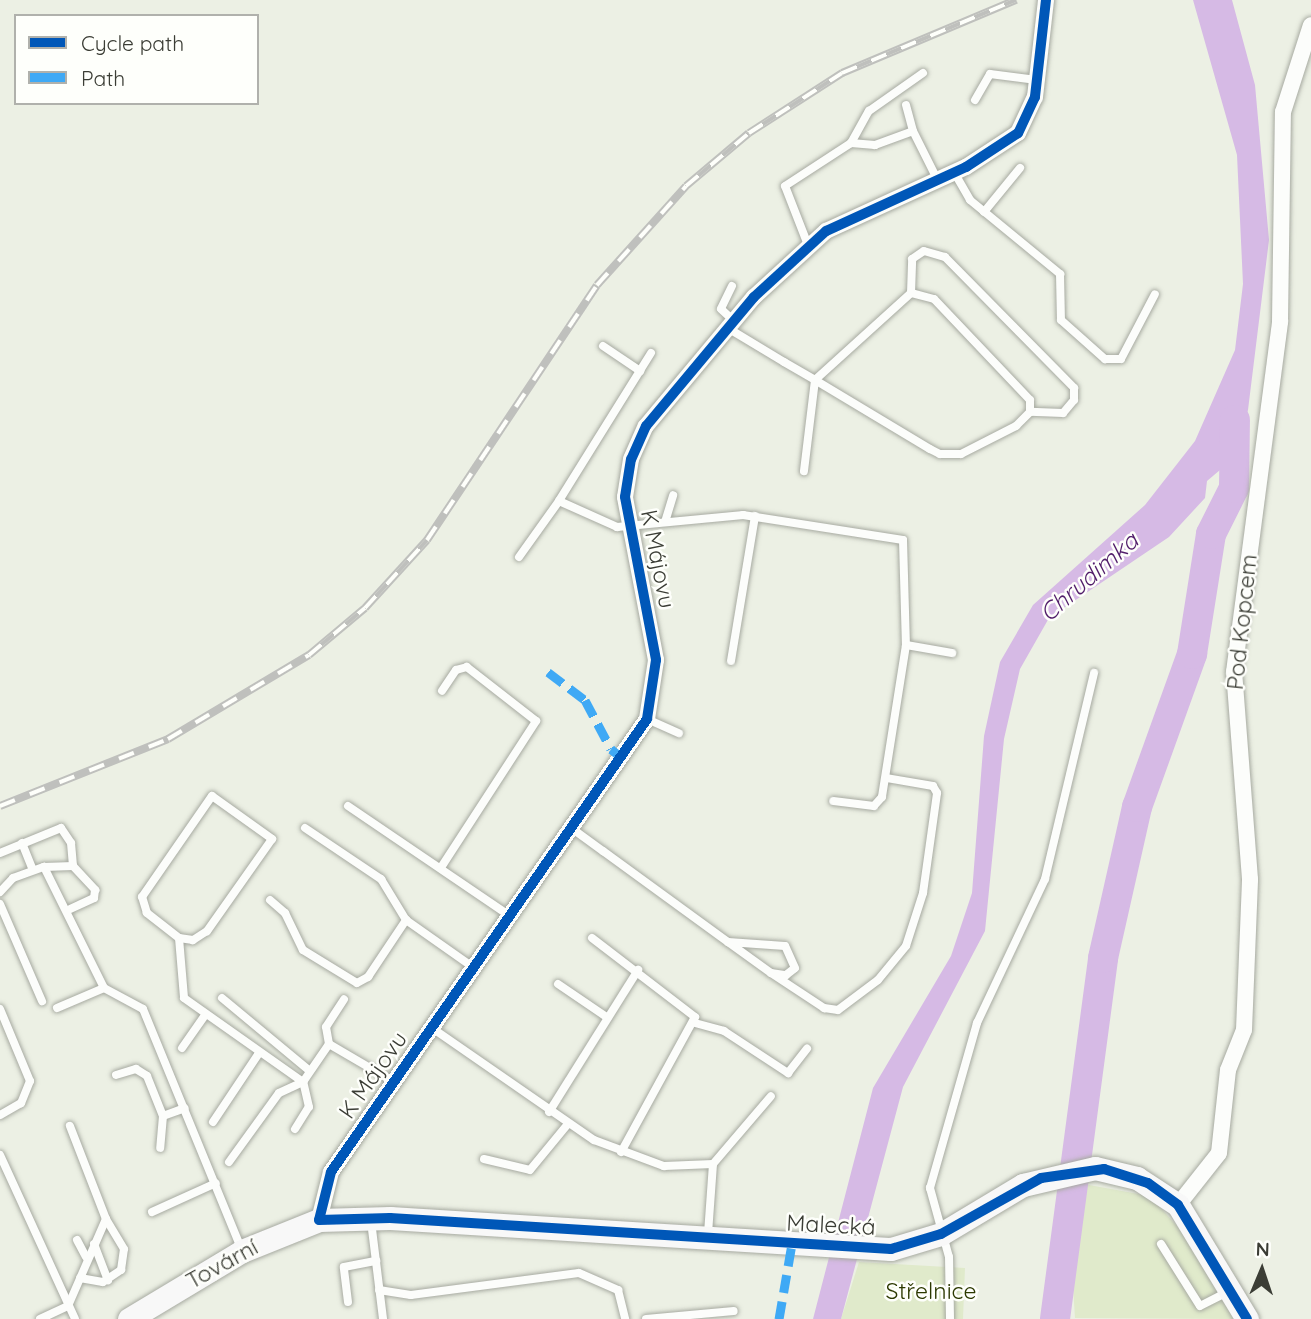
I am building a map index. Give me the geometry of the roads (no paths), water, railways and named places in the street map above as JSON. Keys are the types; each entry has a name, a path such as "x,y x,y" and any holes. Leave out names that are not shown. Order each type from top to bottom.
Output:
{"street":[{"name":"K Májovu","path":"319,1220 331,1172 510,916 574,830 647,719 656,660 627,526 628,470 640,437 730,324 808,245 852,215 954,172 1018,133 1037,80 1046,0"},
{"name":"Pod Kopcem","path":"1178,1205 1219,1153 1228,1070 1244,1030 1250,870 1234,672 1281,309 1283,112 1311,26"},
{"name":"Malecká","path":"319,1220 370,1218 879,1250 941,1234 1009,1192 1058,1174 1084,1168 1137,1178 1178,1205 1233,1288 1247,1319"},
{"name":"Tovární","path":"129,1319 242,1251 319,1220"}],"lane":[{"path":"808,245 785,186 851,144 869,111 923,73"},
{"path":"975,100 990,74 1037,80"},
{"path":"906,105 913,131 937,179"},
{"path":"851,144 875,145 913,131"},
{"path":"984,212 1020,168"},
{"path":"954,172 984,212 1060,274 1061,320 1105,359 1121,359 1155,294"},
{"path":"732,286 721,309 730,324 815,380 950,455 971,450 1030,412 1063,413 1074,388 946,257 924,251 912,259 911,293 815,380 804,471"},
{"path":"911,293 934,299 1024,390 1030,412"},
{"path":"603,346 640,371"},
{"path":"519,557 559,500 651,353"},
{"path":"665,522 673,495"},
{"path":"559,500 608,526 755,516 900,537 906,645 886,778 878,805 833,801"},
{"path":"732,661 755,516"},
{"path":"906,645 952,653"},
{"path":"442,691 456,670 467,667 536,721 442,866"},
{"path":"950,1319 952,1281 930,1188 977,1023 1045,879 1094,673"},
{"path":"647,719 679,733"},
{"path":"574,830 771,973 824,1008 838,1010 870,987 906,946 923,893 937,793 933,786 886,778"},
{"path":"179,938 193,940 207,931 272,839 212,796 142,897 147,913 179,938 184,998 204,1017 303,1082 309,1107 295,1129"},
{"path":"348,806 442,866 510,916"},
{"path":"305,828 381,880 406,920 474,968"},
{"path":"0,853 65,829 73,866 96,895 70,909"},
{"path":"22,843 33,870"},
{"path":"1,886 33,870 73,866"},
{"path":"44,867 70,909 104,988 144,1009 242,1251"},
{"path":"270,901 285,913 303,950 357,983 406,920"},
{"path":"0,904 42,1000"},
{"path":"592,938 690,1008 695,1023 621,1152"},
{"path":"728,942 789,948 796,957 793,972 771,973"},
{"path":"550,1112 638,970"},
{"path":"558,984 608,1018"},
{"path":"57,1008 104,988"},
{"path":"222,998 310,1070"},
{"path":"229,1162 279,1093 303,1082 328,1044 326,1027 344,999"},
{"path":"0,1009 30,1081 21,1103 0,1115"},
{"path":"182,1048 204,1017"},
{"path":"695,1023 724,1031 788,1073 807,1049"},
{"path":"432,1028 567,1125 621,1152 679,1169 713,1164"},
{"path":"328,1044 394,1082"},
{"path":"213,1122 259,1053"},
{"path":"116,1074 144,1072 163,1116 160,1148"},
{"path":"707,1238 713,1164 771,1096"},
{"path":"163,1116 185,1108"},
{"path":"484,1159 530,1170 567,1125"},
{"path":"69,1126 106,1219 124,1255 121,1270 108,1280 80,1279"},
{"path":"0,1155 75,1319"},
{"path":"152,1212 216,1183"},
{"path":"370,1218 383,1319"},
{"path":"40,1319 68,1306 86,1257 106,1219"},
{"path":"77,1240 86,1257"},
{"path":"94,1244 108,1280"},
{"path":"1161,1244 1200,1306 1233,1288"},
{"path":"348,1302 345,1265 376,1261"},
{"path":"379,1290 411,1296 579,1273 618,1290 625,1319"},
{"path":"646,1319 734,1311"}],"water":[{"name":"Chrudimka","path":"1193,0 1232,0 1255,85 1269,240 1248,410 1233,459 1207,481 1205,498 1169,537 1049,618 1020,669 1004,739 985,931 903,1087 841,1319 813,1319 873,1088 951,956 972,893 984,736 1000,662 1033,605 1145,505 1195,441 1235,350 1243,284 1237,155"}],"waterway":[{"path":"1055,1319 1103,958 1137,807 1192,654 1211,534 1234,488 1235,420"}],"railway":[{"path":"0,806 168,739 309,655 365,608 427,540 597,285 686,186 749,133 842,73 1016,0"}],"park label":[{"name":"Střelnice","path":"931,1291"}]}
